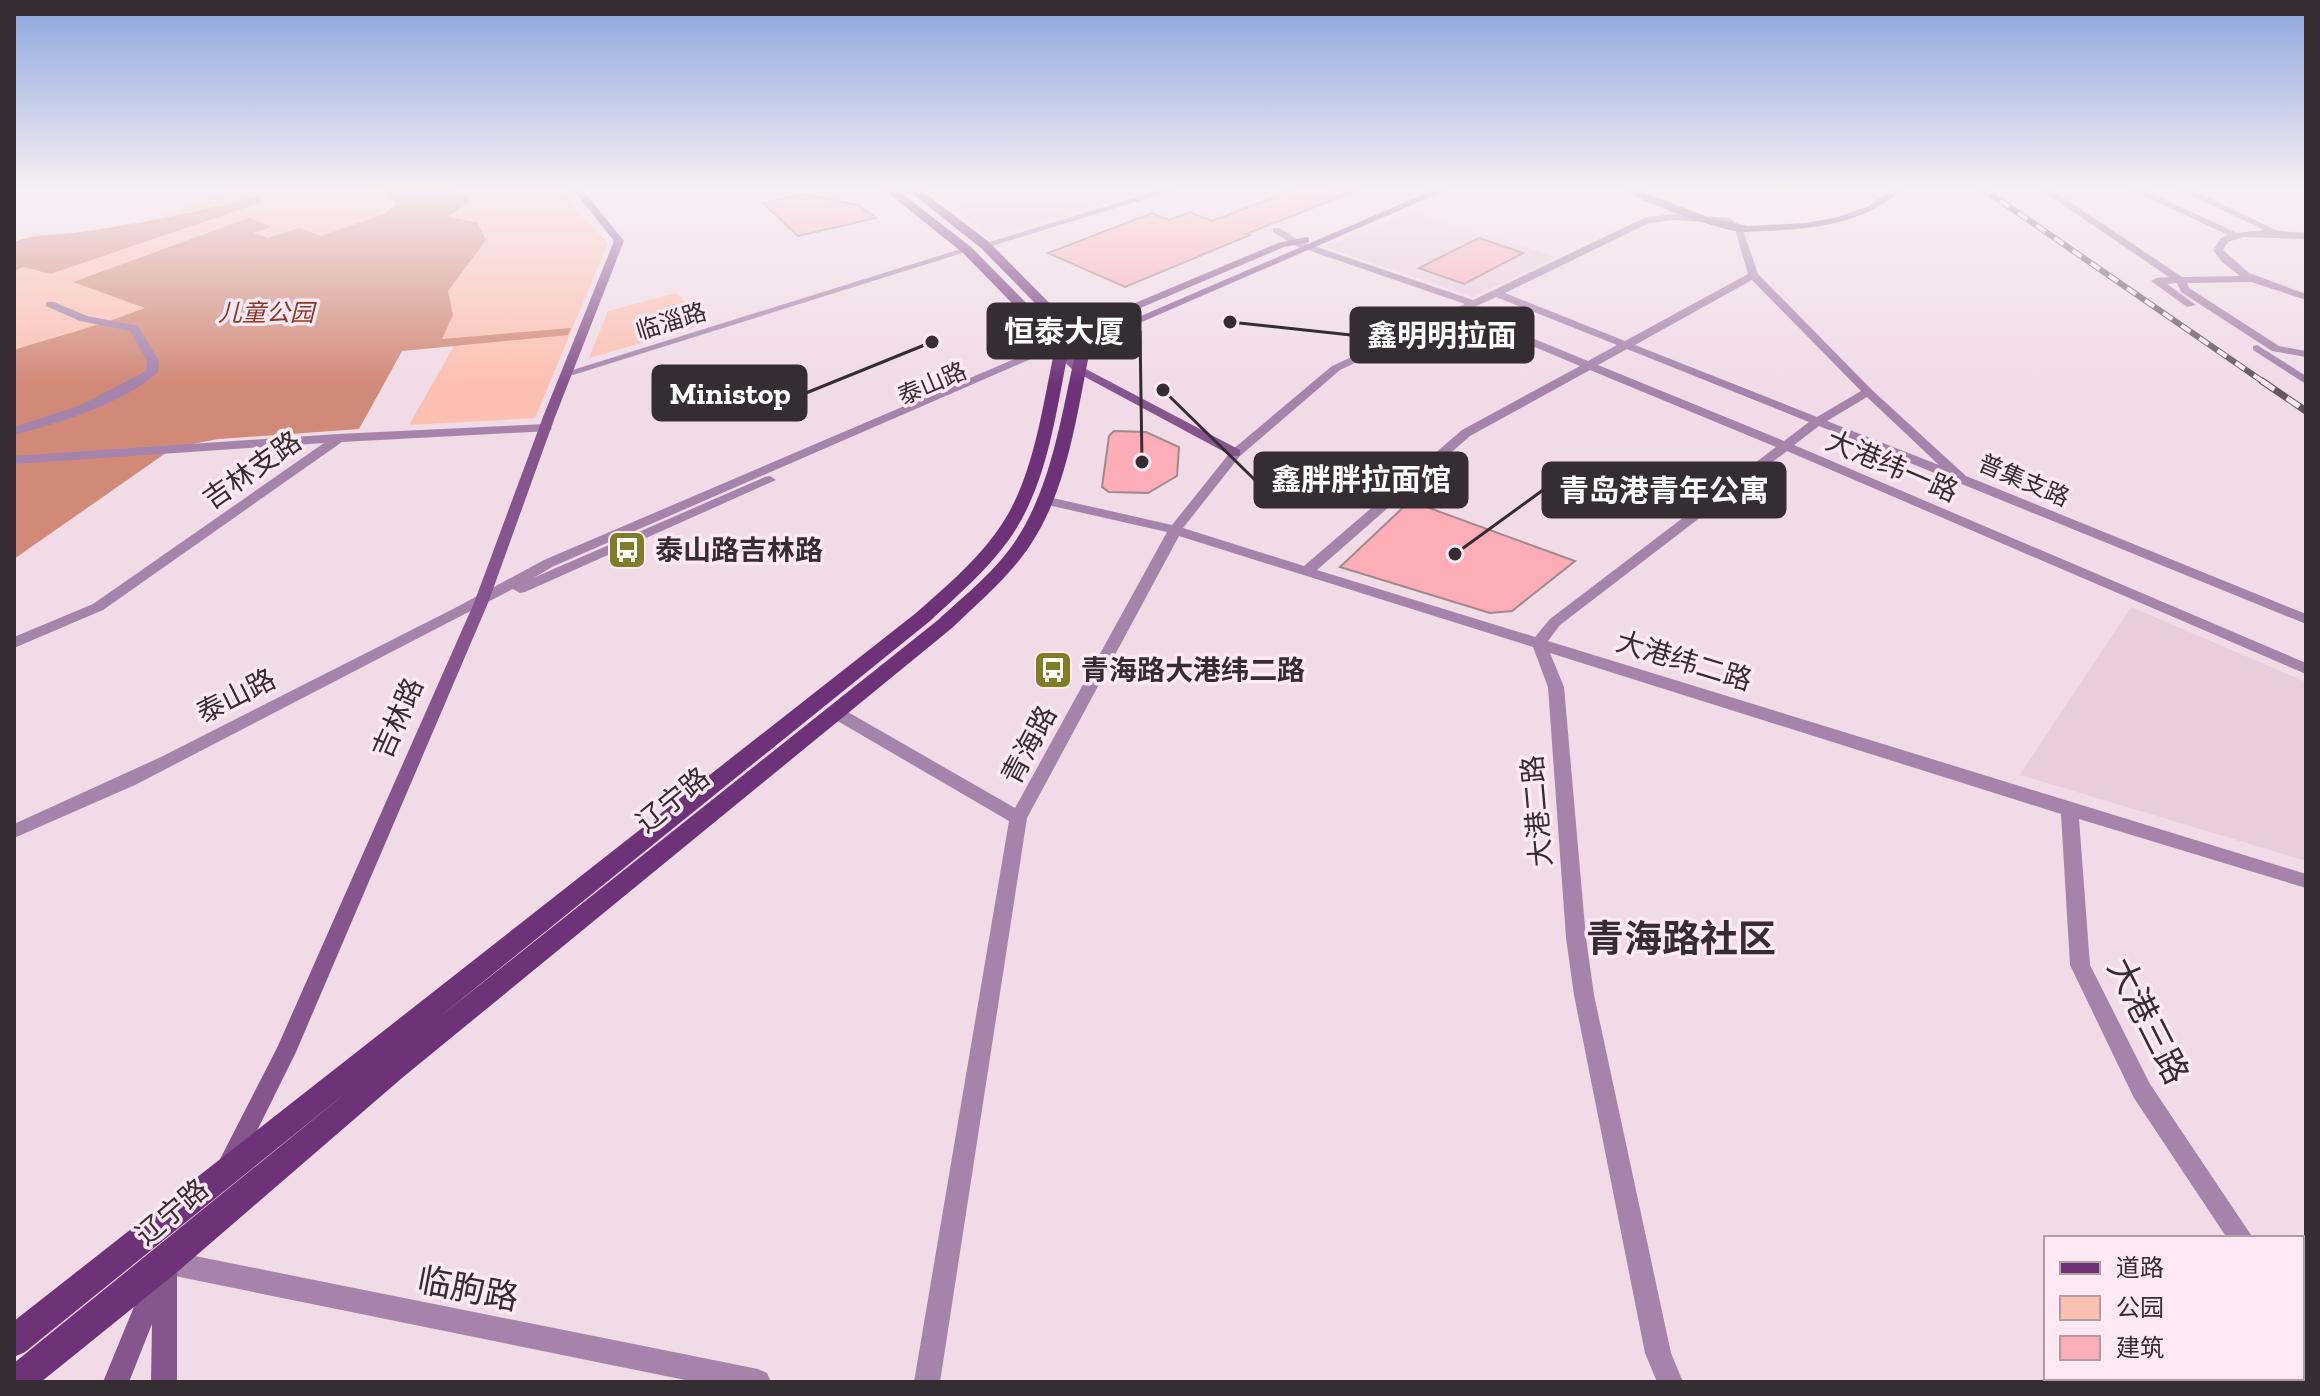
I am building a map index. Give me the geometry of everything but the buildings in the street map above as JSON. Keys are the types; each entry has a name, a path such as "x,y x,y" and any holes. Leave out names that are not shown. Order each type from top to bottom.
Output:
{"main road":[{"path":"970,253 1069,344"},
{"path":"992,253 1069,344"},
{"name":"辽宁路","path":"16,1382 165,1262 393,1070 945,624 994,578 1030,531 1044,500 1078,369 1069,344"},
{"name":"辽宁路","path":"14,1341 923,617 974,570 1011,525 1025,496 1069,344"}],"street":[{"name":"吉林路","path":"116,1382 165,1262 224,1173 286,1052 481,603 614,253"},
{"name":"临淄路","path":"569,373 957,253"},
{"name":"泰山路","path":"14,831 81,806 349,666 481,603 533,585 1069,344 1101,321 1262,253"},
{"path":"1328,253 1473,303"},
{"name":"青海路","path":"927,1382 1018,818 1175,530 1236,453 1336,368 1578,253"},
{"name":"普集支路","path":"1745,253 1753,275 1868,392 1961,479 2306,619"},
{"path":"2140,253 2180,280 2185,290 2306,369"},
{"path":"2220,253 2225,262 2254,279 2306,297"},
{"path":"1307,571 1466,433 1753,275"},
{"path":"2254,279 2156,281 2306,381"},
{"name":"大港纬一路","path":"1496,293 1961,479"},
{"path":"14,431 59,419 122,393 152,372 153,361 134,328 84,319 50,304"},
{"name":"大港纬一路","path":"1457,311 1785,446 2306,669"},
{"path":"2276,349 2306,354"},
{"path":"1078,369 1236,453"},
{"path":"1539,643 1555,622 1785,446 1817,422 1868,392"},
{"name":"吉林支路","path":"14,643 98,607 339,438 546,428"},
{"path":"14,460 339,438"},
{"name":"大港纬二路","path":"1044,500 1175,530 2306,881"},
{"name":"大港二路","path":"1539,643 1556,687 1572,894 1584,995 1658,1353 1670,1382"},
{"path":"835,712 1018,818"},
{"name":"大港三路","path":"2070,810 2080,965 2142,1091 2240,1236"},
{"path":"164,1382 165,1262"},
{"name":"临朐路","path":"165,1262 758,1382"}],"shaded area":[{"path":"1344,253 1544,253 1557,257 1473,297"},
{"path":"2131,607 2306,682 2306,861 2020,775"}],"green space":[{"name":"儿童公园","path":"14,253 604,253 535,418 409,425 454,346 402,351 359,429 167,443 14,549"},
{"path":"14,253 112,253 50,274 24,267 14,271"},
{"name":"儿童公园","path":"152,253 476,253 448,291 453,315 442,339 571,328 568,335 402,351 359,429 218,439 173,448 14,559 14,350 145,308 73,282"},
{"path":"677,293 707,324 589,358 608,311"}],"railway":[{"path":"2077,253 2265,383"},
{"path":"2262,381 2306,411"}],"place":[{"name":"鑫明明拉面","path":"1230,322"},
{"name":"Ministop","path":"932,342"},
{"name":"鑫胖胖拉面馆","path":"1163,390"},
{"name":"恒泰大厦","path":"1142,462"},
{"name":"泰山路吉林路","path":"627,550"},
{"name":"青岛港青年公寓","path":"1455,554"},
{"name":"青海路大港纬二路","path":"1053,670"}],"district":[{"name":"青海路社区","path":"1681,939"}]}
